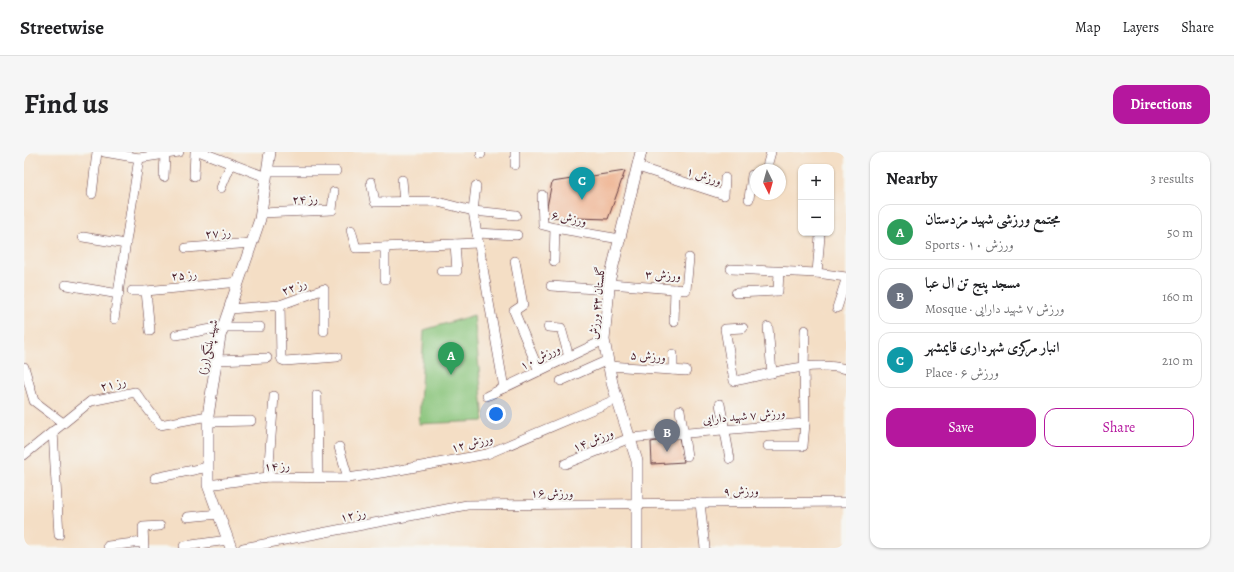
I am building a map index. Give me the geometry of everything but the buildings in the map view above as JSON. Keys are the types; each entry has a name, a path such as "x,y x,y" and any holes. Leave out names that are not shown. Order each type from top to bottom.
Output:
{"street":[{"path":"92,194 97,152"},
{"path":"104,152 139,158 179,152"},
{"path":"194,176 195,152"},
{"path":"201,152 231,164 267,174 336,171"},
{"name":"شهید پلنگی(رز)","path":"230,544 208,485 208,419 220,336 261,213 270,152"},
{"path":"515,152 515,165"},
{"name":"گلستان ۴۳ ورزش","path":"637,548 637,461 617,399 604,340 609,287 641,152"},
{"path":"768,164 771,152"},
{"path":"164,177 165,154"},
{"path":"114,319 139,158"},
{"path":"221,188 231,164"},
{"name":"ورزش ۱","path":"638,167 724,195 726,178"},
{"path":"402,180 404,202"},
{"path":"371,182 375,202 434,201 473,211 516,215"},
{"path":"476,186 473,211 504,388"},
{"path":"749,199 750,191"},
{"name":"رز ۲۴","path":"261,213 332,210 334,192"},
{"name":"ورزش ۶","path":"542,195 543,225 620,239"},
{"path":"554,261 555,228"},
{"path":"351,230 356,248 478,243"},
{"path":"477,233 517,235"},
{"path":"817,273 820,236"},
{"path":"83,237 126,244"},
{"name":"رز ۲۷","path":"186,248 252,243"},
{"path":"441,271 457,271 455,244"},
{"path":"385,247 385,279"},
{"name":"ورزش ۳","path":"551,286 686,290 689,258"},
{"path":"515,261 523,305 514,311 539,371"},
{"path":"731,269 817,273 846,278 837,308"},
{"path":"736,292 778,291 779,272"},
{"name":"رز ۲۵","path":"132,291 239,282"},
{"path":"66,285 119,294"},
{"name":"رز ۲۲","path":"230,309 280,305 324,289 324,331"},
{"path":"674,322 675,289"},
{"path":"146,291 150,331"},
{"path":"280,305 282,360 337,358"},
{"path":"176,335 224,326 260,327"},
{"path":"548,327 560,328 569,357"},
{"path":"768,327 772,373"},
{"path":"743,328 725,329 734,381 804,367 835,366 846,369"},
{"path":"768,446 804,446 805,330"},
{"name":"ورزش ۱۰","path":"487,396 604,340"},
{"path":"673,354 673,370"},
{"path":"217,360 267,358"},
{"path":"561,380 609,363"},
{"name":"ورزش ۵","path":"609,363 686,371"},
{"path":"24,367 34,401 63,423"},
{"name":"رز ۲۱","path":"24,455 91,401 134,392 160,425 208,419"},
{"path":"317,395 318,477"},
{"path":"268,477 274,396"},
{"name":"ورزش ۱۲","path":"348,478 394,472 487,454 617,399"},
{"path":"720,404 730,459"},
{"path":"680,410 687,456"},
{"path":"208,419 251,421"},
{"name":"ورزش ۷ شهید دارایی","path":"630,438 805,423"},
{"path":"53,431 59,535"},
{"name":"ورزش ۱۴","path":"565,464 630,438"},
{"path":"339,448 348,478"},
{"path":"155,478 208,467"},
{"name":"رز ۱۴","path":"208,485 268,477 348,478"},
{"name":"ورزش ۹","path":"637,504 846,502"},
{"name":"ورزش ۱۶","path":"467,505 637,504"},
{"path":"700,504 705,548"},
{"name":"رز ۱۲","path":"243,548 467,505"},
{"path":"187,517 219,514"},
{"path":"108,546 144,545 143,527 160,526"},
{"path":"184,546 230,544"}],"green space":[{"path":"474,315 484,421 419,424 424,330"}],"place":[{"name":"انبار مرکزی شهرداری قایمشهر","path":"582,200"},
{"name":"مجتمع ورزشی شهید مزدستان","path":"451,375"},
{"name":"مسجد پنج تن ال عبا","path":"667,452"}]}
